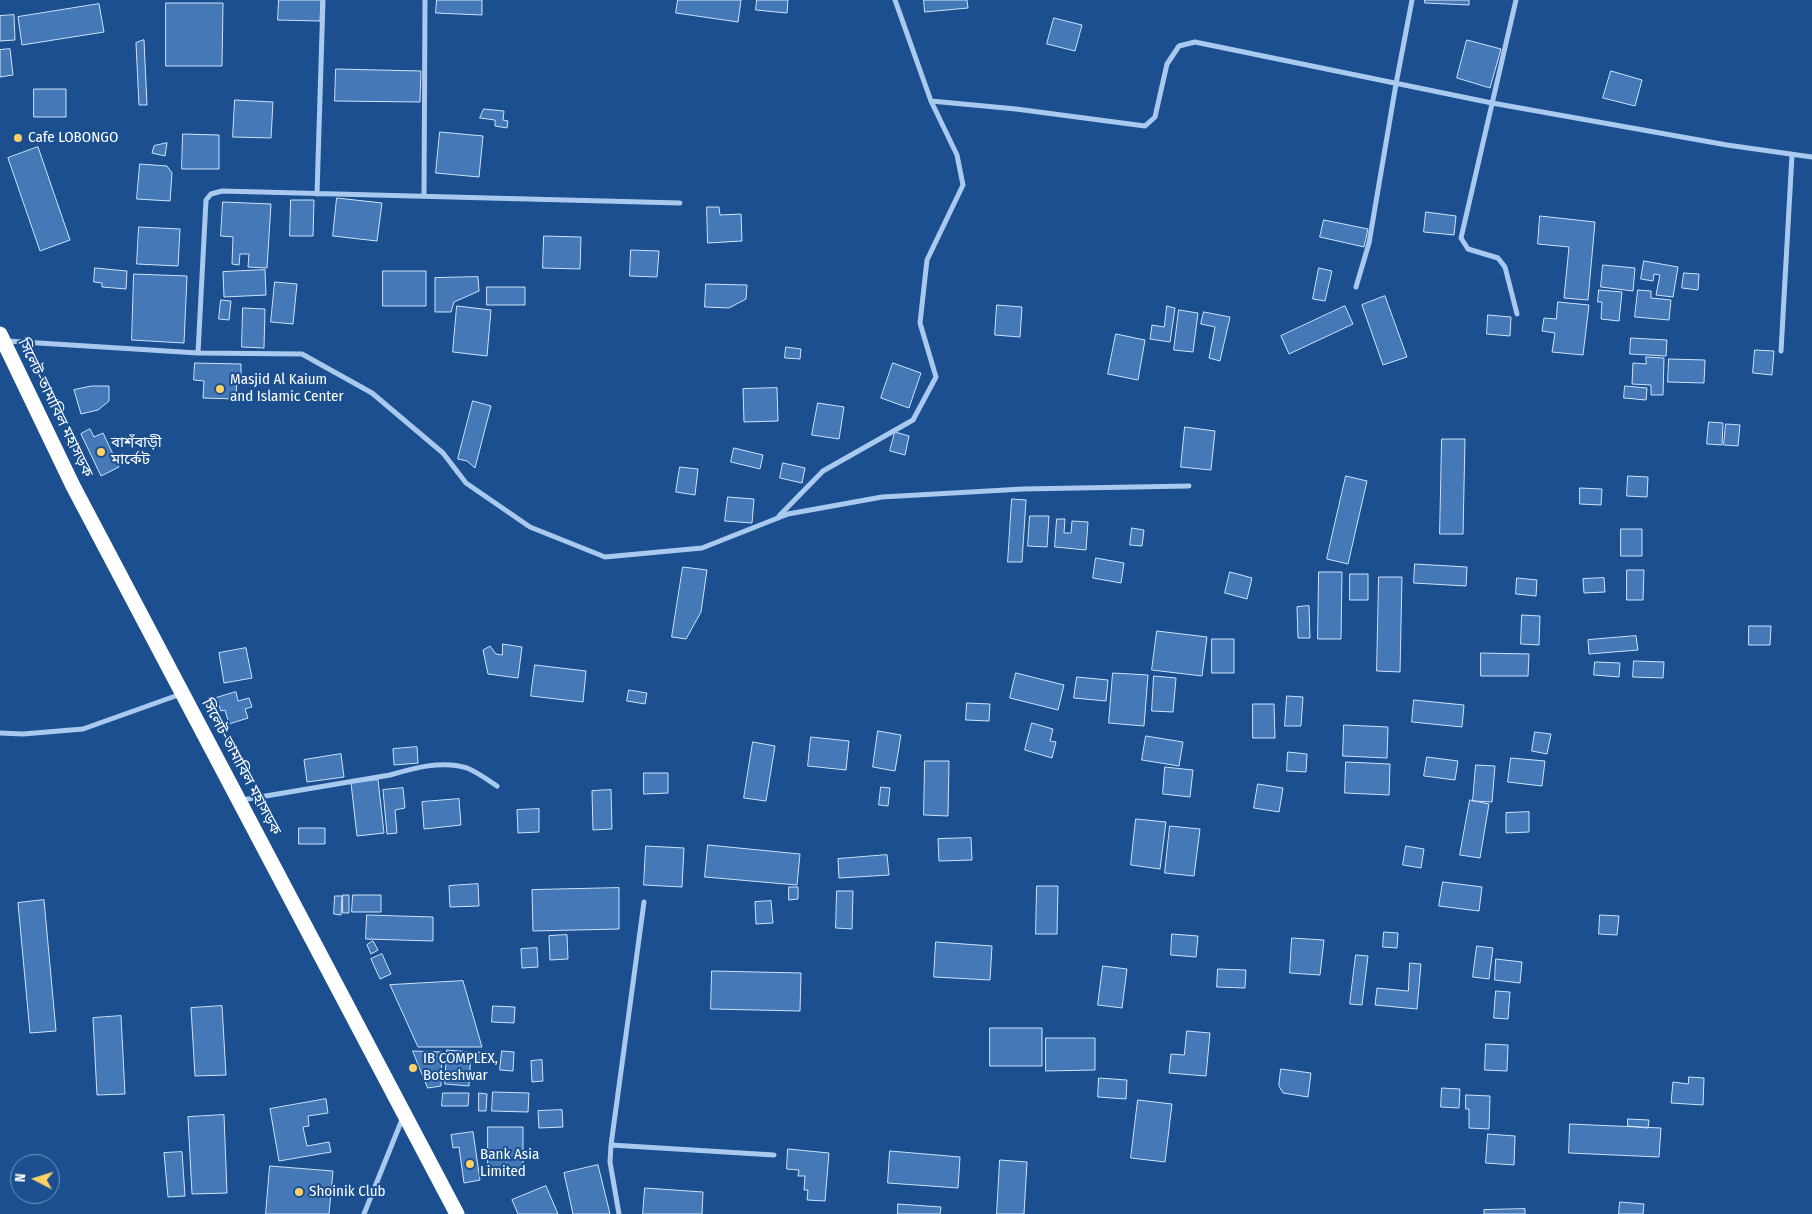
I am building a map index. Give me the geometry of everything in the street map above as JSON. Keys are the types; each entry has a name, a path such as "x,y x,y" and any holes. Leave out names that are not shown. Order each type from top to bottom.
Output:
{"highway":[{"name":"সিলেট-তামাবিল মহাসড়ক","path":"2,337 73,486 457,1214"}],"street":[{"path":"317,194 323,0"},
{"path":"424,196 425,0"},
{"path":"777,518 823,471 913,420 936,377 920,324 927,260 963,186 957,155 931,101 895,0"},
{"path":"1356,287 1371,234 1412,0"},
{"path":"1516,0 1461,238 1468,250 1498,258 1505,268 1516,314"},
{"path":"931,101 1145,126 1155,116 1167,64 1179,46 1195,42 1492,103 1727,145 1792,155 1812,156"},
{"path":"1781,351 1792,155"},
{"path":"198,354 206,200 211,194 222,191 680,203"},
{"path":"2,337 198,354 302,354 372,393 443,453 466,483 530,527 605,557 702,548 788,514 882,497 1023,489 1188,486"},
{"path":"0,733 23,734 83,729 182,693"},
{"path":"239,800 390,775 439,764 467,769 497,786"},
{"path":"619,1214 610,1162 611,1145 644,902"},
{"path":"364,1214 404,1114"},
{"path":"611,1145 774,1155"}],"building":[{"path":"279,0 321,0 320,21 278,20"},
{"path":"437,0 482,0 482,15 436,13"},
{"path":"678,0 741,0 738,22 676,13"},
{"path":"757,0 788,0 787,13 756,10"},
{"path":"924,0 967,0 968,8 925,12"},
{"path":"1425,0 1469,0 1469,5 1425,3"},
{"path":"166,3 223,3 222,66 166,66"},
{"path":"99,4 104,32 22,45 18,17"},
{"path":"14,15 15,40 0,41 0,16"},
{"path":"1054,18 1082,25 1075,51 1047,44"},
{"path":"144,40 147,105 139,105 136,43"},
{"path":"1467,40 1501,49 1490,88 1457,78"},
{"path":"10,49 13,75 0,77 0,50"},
{"path":"336,69 421,71 420,102 335,101"},
{"path":"1611,71 1642,80 1635,106 1603,98"},
{"path":"34,89 66,89 66,117 34,117"},
{"path":"235,100 273,102 271,138 233,137"},
{"path":"484,109 504,111 503,120 508,121 507,128 495,126 495,120 480,118"},
{"path":"440,132 483,136 479,177 436,173"},
{"path":"183,134 219,135 219,169 182,169"},
{"path":"167,143 165,156 152,153 154,146"},
{"path":"38,147 70,240 40,251 8,158"},
{"path":"140,164 167,166 172,173 170,201 137,199"},
{"path":"337,198 382,203 377,241 333,236"},
{"path":"291,200 314,200 313,236 290,236"},
{"path":"223,202 271,204 267,268 248,267 249,254 240,254 239,265 232,264 233,237 221,236"},
{"path":"707,207 719,207 720,215 741,214 742,241 708,243"},
{"path":"1426,212 1456,216 1454,235 1424,232"},
{"path":"1540,216 1595,222 1588,300 1564,298 1569,247 1538,244"},
{"path":"1324,220 1368,229 1364,247 1320,237"},
{"path":"139,227 180,229 178,266 137,264"},
{"path":"544,236 581,237 580,269 543,268"},
{"path":"631,250 659,251 657,277 630,276"},
{"path":"1644,261 1678,267 1673,297 1656,295 1660,275 1654,274 1653,281 1641,279"},
{"path":"1603,265 1635,268 1633,291 1601,287"},
{"path":"95,268 127,271 126,289 102,287 102,283 94,282"},
{"path":"1319,268 1332,271 1325,301 1313,299"},
{"path":"265,270 266,295 224,297 223,272"},
{"path":"383,271 426,271 426,306 383,306"},
{"path":"1684,273 1699,274 1698,290 1682,288"},
{"path":"134,274 187,276 184,343 132,340"},
{"path":"478,277 479,291 454,302 451,312 435,312 435,278"},
{"path":"275,282 297,284 293,324 271,322"},
{"path":"706,284 747,285 746,299 729,308 705,307"},
{"path":"487,287 525,287 525,305 487,305"},
{"path":"1599,290 1622,292 1619,321 1601,319 1602,302 1598,302"},
{"path":"1638,290 1651,291 1651,298 1671,300 1669,320 1635,317"},
{"path":"1385,296 1407,357 1383,365 1362,305"},
{"path":"221,300 231,301 229,320 219,319"},
{"path":"1558,302 1589,305 1583,355 1552,352 1555,333 1542,331 1544,318 1556,319"},
{"path":"997,305 1022,307 1020,337 995,335"},
{"path":"457,306 491,310 487,356 453,352"},
{"path":"1167,306 1175,308 1170,342 1150,339 1152,325 1164,327"},
{"path":"1345,306 1353,324 1289,354 1281,336"},
{"path":"243,308 265,309 264,348 242,347"},
{"path":"1179,310 1198,313 1193,352 1174,350"},
{"path":"1204,312 1230,317 1220,361 1209,358 1215,327 1201,324"},
{"path":"1488,315 1511,317 1510,336 1487,334"},
{"path":"1116,334 1145,340 1138,380 1108,374"},
{"path":"1631,338 1667,340 1666,356 1630,354"},
{"path":"786,347 801,349 800,359 785,358"},
{"path":"1755,350 1774,351 1772,375 1753,373"},
{"path":"1646,357 1664,358 1663,395 1651,395 1651,385 1632,384 1633,363 1646,364"},
{"path":"1669,359 1705,360 1704,383 1668,382"},
{"name":"Masjid Al Kaium and Islamic Center","path":"195,363 241,364 241,377 237,377 236,399 203,398 204,381 194,380"},
{"path":"893,363 921,373 909,408 881,398"},
{"path":"92,386 109,386 109,401 98,410 81,414 74,390"},
{"path":"1625,386 1647,388 1646,400 1624,398"},
{"path":"777,388 778,421 744,422 743,389"},
{"path":"473,401 491,406 475,468 467,461 458,459"},
{"path":"818,403 844,407 839,439 812,435"},
{"path":"1709,422 1723,423 1722,445 1707,444"},
{"path":"1726,424 1740,425 1738,446 1724,445"},
{"path":"1185,427 1215,431 1211,470 1181,467"},
{"name":"বাশঁবাড়ী মার্কেট","path":"90,429 94,437 103,433 119,467 101,476 81,434"},
{"path":"895,432 909,436 905,455 890,451"},
{"path":"1442,439 1465,439 1463,534 1440,534"},
{"path":"734,448 763,455 760,469 731,462"},
{"path":"783,463 805,468 802,483 780,478"},
{"path":"680,467 698,469 695,495 676,492"},
{"path":"1346,476 1367,481 1348,564 1327,559"},
{"path":"1628,476 1648,477 1647,497 1627,496"},
{"path":"1580,488 1602,489 1601,505 1580,504"},
{"path":"728,497 754,499 752,523 725,521"},
{"path":"1012,499 1026,500 1022,562 1008,562"},
{"path":"1030,516 1049,516 1047,547 1028,546"},
{"path":"1057,519 1065,519 1064,533 1071,533 1072,521 1088,522 1086,550 1055,547"},
{"path":"1132,528 1144,530 1142,546 1130,545"},
{"path":"1621,529 1642,529 1642,556 1621,556"},
{"path":"1096,558 1124,563 1121,583 1093,578"},
{"path":"1415,564 1467,567 1466,586 1414,583"},
{"path":"683,567 707,570 701,612 686,639 672,637"},
{"path":"1627,570 1644,570 1643,600 1627,600"},
{"path":"1230,572 1252,578 1247,599 1225,593"},
{"path":"1319,572 1342,572 1341,639 1318,639"},
{"path":"1350,574 1368,574 1368,600 1350,600"},
{"path":"1379,577 1402,577 1400,672 1377,671"},
{"path":"1517,578 1537,580 1536,596 1516,594"},
{"path":"1604,578 1605,592 1584,593 1583,579"},
{"path":"1309,606 1310,638 1298,638 1297,607"},
{"path":"1522,615 1540,616 1539,645 1521,644"},
{"path":"1749,626 1771,626 1770,645 1749,645"},
{"path":"1157,631 1207,637 1202,676 1152,670"},
{"path":"1636,636 1638,650 1589,654 1588,640"},
{"path":"1212,639 1234,639 1234,673 1212,673"},
{"path":"503,644 522,647 518,678 488,674 483,650 490,646 496,654 502,655"},
{"path":"246,648 252,678 224,683 219,653"},
{"path":"1481,653 1529,654 1528,676 1481,676"},
{"path":"1634,661 1664,662 1663,678 1633,677"},
{"path":"1595,662 1620,663 1619,677 1594,675"},
{"path":"535,665 586,671 583,702 531,696"},
{"path":"1016,673 1064,685 1058,710 1010,698"},
{"path":"1113,673 1148,675 1144,726 1109,723"},
{"path":"1154,676 1176,678 1173,712 1152,711"},
{"path":"1077,677 1108,680 1106,701 1074,698"},
{"path":"629,690 647,693 645,704 627,701"},
{"path":"236,692 238,701 249,698 252,707 245,709 248,718 229,724 225,710 221,711 216,698"},
{"path":"1287,696 1303,697 1301,726 1285,726"},
{"path":"1414,700 1464,705 1462,727 1412,722"},
{"path":"967,703 990,704 989,721 966,720"},
{"path":"1253,704 1274,704 1275,738 1253,738"},
{"path":"1032,723 1053,729 1050,741 1056,742 1052,758 1025,750"},
{"path":"1344,725 1388,727 1387,758 1343,756"},
{"path":"878,731 901,735 895,771 873,767"},
{"path":"1535,732 1551,734 1547,754 1532,751"},
{"path":"1146,736 1183,742 1179,766 1142,760"},
{"path":"811,737 849,741 846,770 808,766"},
{"path":"753,742 775,746 766,801 744,798"},
{"path":"417,747 418,763 394,765 393,749"},
{"path":"1288,752 1307,754 1306,772 1287,771"},
{"path":"341,754 344,777 307,782 304,760"},
{"path":"1427,757 1458,761 1455,780 1424,776"},
{"path":"1511,758 1545,761 1542,786 1508,782"},
{"path":"925,761 949,761 948,816 924,815"},
{"path":"1346,762 1390,764 1389,795 1345,793"},
{"path":"1476,765 1495,766 1492,802 1473,801"},
{"path":"1165,767 1193,770 1190,797 1163,794"},
{"path":"644,773 668,773 668,793 644,794"},
{"path":"378,780 384,833 357,836 351,783"},
{"path":"1258,784 1283,788 1279,812 1254,808"},
{"path":"881,787 890,788 888,806 879,805"},
{"path":"403,788 405,808 395,810 397,833 387,834 383,790"},
{"path":"611,790 612,829 593,830 592,791"},
{"path":"459,799 461,825 424,829 422,802"},
{"path":"1470,800 1489,804 1480,858 1460,855"},
{"path":"539,809 539,832 518,833 517,810"},
{"path":"1529,812 1529,832 1506,833 1506,813"},
{"path":"1136,819 1166,822 1160,869 1131,865"},
{"path":"1170,826 1200,829 1194,876 1165,873"},
{"path":"299,828 325,828 325,844 299,844"},
{"path":"971,838 972,860 939,861 938,839"},
{"path":"708,845 800,854 797,885 705,877"},
{"path":"646,846 684,848 682,887 644,885"},
{"path":"1406,846 1424,849 1421,868 1403,865"},
{"path":"887,855 889,875 839,878 838,859"},
{"path":"1443,882 1482,887 1479,911 1439,906"},
{"path":"478,884 479,906 450,907 449,886"},
{"path":"1037,886 1058,886 1057,934 1036,934"},
{"path":"789,887 798,887 798,899 789,900"},
{"path":"619,888 619,929 533,931 532,890"},
{"path":"837,891 853,891 852,929 836,928"},
{"path":"343,895 349,895 349,913 343,913"},
{"path":"353,895 381,895 381,912 352,912"},
{"path":"335,896 342,896 341,915 334,914"},
{"path":"44,900 56,1031 30,1033 18,903"},
{"path":"771,901 773,923 756,924 755,902"},
{"path":"367,915 433,917 433,941 366,939"},
{"path":"1600,915 1619,916 1617,935 1599,934"},
{"path":"1384,932 1398,933 1397,948 1383,947"},
{"path":"1172,934 1198,936 1196,957 1171,955"},
{"path":"567,935 568,959 550,960 549,936"},
{"path":"1292,938 1324,940 1320,975 1290,973"},
{"path":"373,941 378,950 371,954 367,945"},
{"path":"936,942 992,946 990,980 934,977"},
{"path":"1477,946 1493,948 1489,979 1473,977"},
{"path":"537,948 538,967 522,968 521,949"},
{"path":"382,954 391,974 380,979 371,959"},
{"path":"1356,955 1368,956 1362,1005 1350,1004"},
{"path":"1496,959 1522,962 1520,983 1495,980"},
{"path":"1410,963 1421,964 1417,1009 1375,1005 1377,988 1408,991"},
{"path":"1103,966 1127,969 1122,1008 1098,1005"},
{"path":"1218,969 1246,970 1245,988 1217,987"},
{"path":"712,971 801,973 800,1011 711,1009"},
{"path":"463,981 482,1047 418,1047 390,985"},
{"path":"1496,991 1510,992 1508,1019 1494,1018"},
{"path":"222,1006 226,1075 195,1076 191,1008"},
{"path":"493,1006 515,1007 514,1023 492,1022"},
{"path":"121,1016 125,1094 97,1095 93,1018"},
{"path":"990,1028 1042,1028 1042,1066 990,1066"},
{"path":"1187,1031 1210,1033 1206,1076 1169,1073 1171,1054 1184,1055"},
{"path":"1046,1038 1095,1038 1095,1070 1046,1071"},
{"path":"1486,1044 1508,1045 1507,1071 1485,1070"},
{"path":"447,1050 471,1052 469,1086 445,1084"},
{"path":"413,1051 442,1052 441,1086 428,1088"},
{"path":"502,1051 514,1052 513,1071 500,1070"},
{"path":"475,1052 489,1053 489,1060 475,1060"},
{"path":"542,1060 543,1081 532,1082 531,1061"},
{"path":"1281,1069 1311,1073 1308,1097 1283,1093 1279,1086"},
{"path":"1689,1077 1704,1078 1703,1105 1671,1103 1673,1082 1688,1084"},
{"path":"1099,1078 1127,1080 1126,1099 1098,1097"},
{"path":"1442,1088 1460,1089 1459,1108 1441,1107"},
{"path":"493,1092 529,1093 528,1112 492,1111"},
{"path":"443,1093 469,1093 468,1106 442,1106"},
{"path":"479,1093 487,1094 486,1111 479,1111"},
{"path":"1466,1095 1490,1096 1489,1129 1469,1128 1469,1109 1466,1109"},
{"path":"326,1099 328,1113 308,1116 309,1126 303,1127 307,1146 329,1142 331,1152 279,1161 270,1109"},
{"path":"1138,1100 1172,1104 1165,1162 1131,1158"},
{"path":"562,1110 563,1127 539,1128 538,1111"},
{"path":"224,1115 227,1193 192,1194 188,1117"},
{"path":"1628,1119 1649,1120 1648,1128 1628,1126"},
{"path":"1570,1124 1661,1128 1659,1157 1569,1153"},
{"path":"488,1127 523,1127 523,1171 488,1172"},
{"name":"Bank Asia Limited","path":"473,1132 480,1180 464,1183 459,1147 453,1148 451,1135"},
{"path":"1488,1134 1515,1136 1514,1165 1486,1163"},
{"path":"788,1149 829,1153 825,1201 807,1200 808,1190 804,1190 805,1176 798,1176 799,1170 787,1169"},
{"path":"890,1151 960,1157 958,1188 888,1183"},
{"path":"182,1152 185,1196 168,1197 164,1153"},
{"path":"1000,1160 1027,1162 1024,1214 997,1214"},
{"path":"598,1165 610,1214 573,1214 564,1173"},
{"name":"Shoinik Club","path":"270,1166 333,1171 329,1214 266,1214"},
{"path":"546,1186 558,1214 518,1214 512,1200"},
{"path":"645,1188 703,1192 702,1214 643,1214"},
{"path":"1620,1202 1644,1204 1643,1214 1619,1214"},
{"path":"898,1204 941,1207 940,1214 898,1214"},
{"path":"1525,1209 1525,1214 1484,1214 1484,1210"}],"place":[{"name":"Cafe LOBONGO","path":"18,138"},
{"name":"Masjid Al Kaium and Islamic Center","path":"220,389"},
{"name":"বাশঁবাড়ী মার্কেট","path":"101,452"},
{"name":"IB COMPLEX, Boteshwar","path":"413,1068"},
{"name":"Bank Asia Limited","path":"470,1164"},
{"name":"Shoinik Club","path":"299,1192"}]}
